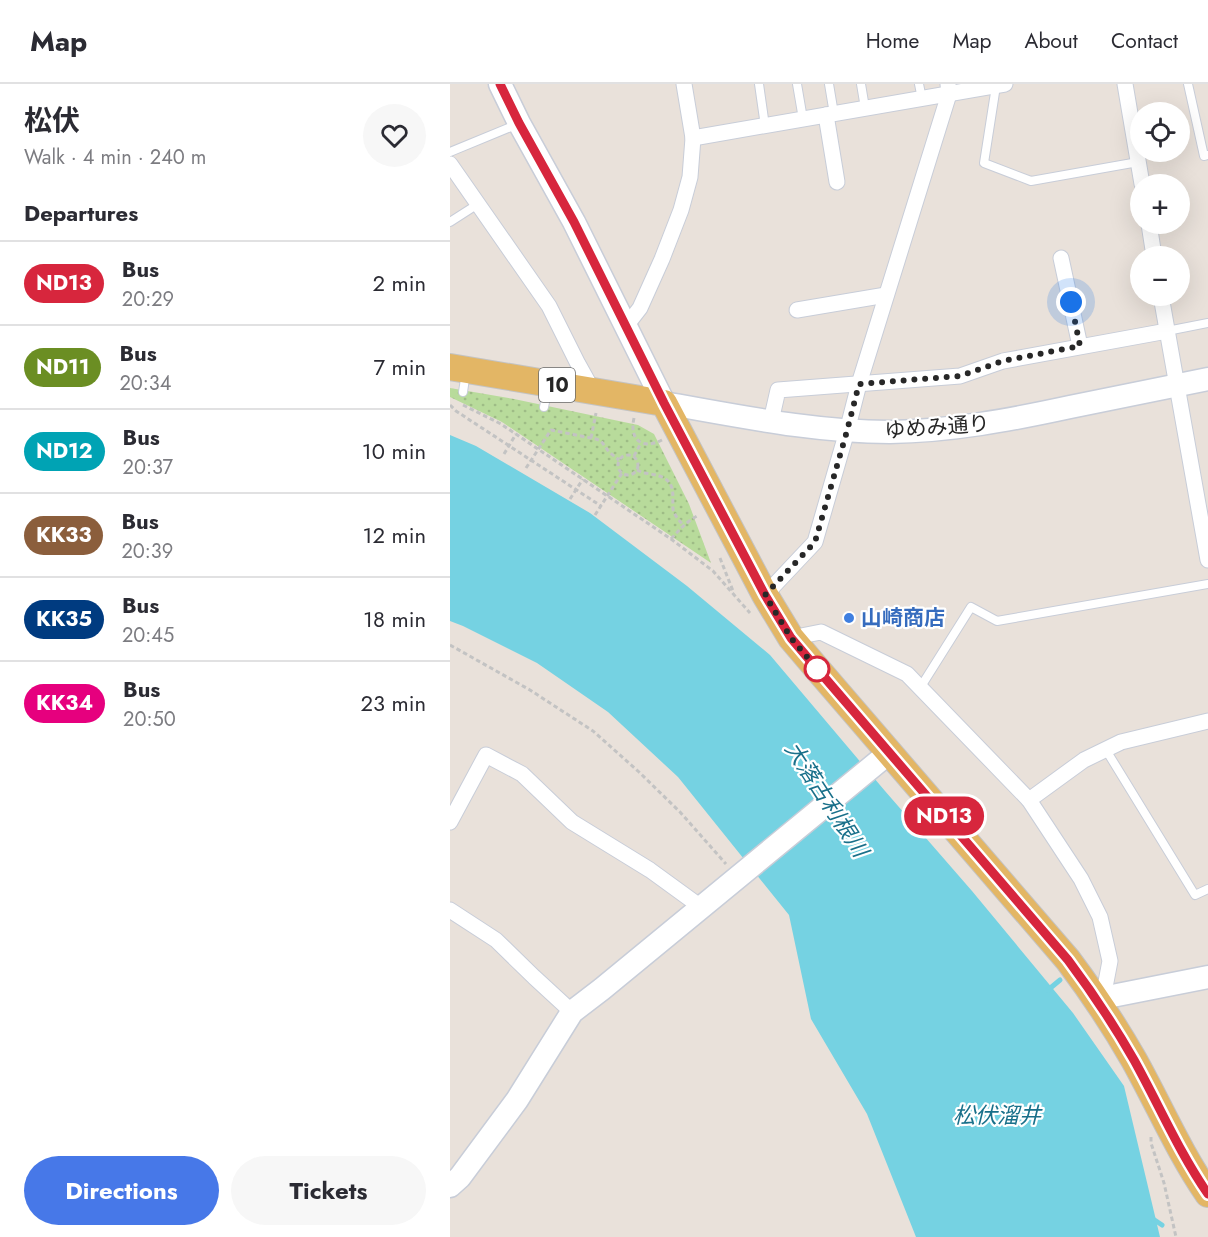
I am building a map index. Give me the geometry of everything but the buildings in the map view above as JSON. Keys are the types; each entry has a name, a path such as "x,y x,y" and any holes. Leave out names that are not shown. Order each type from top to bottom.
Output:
{"main road":[{"name":"10","path":"460,376 546,395 595,400 639,399 664,403"},
{"path":"664,403 765,595 791,638 819,671 883,757 1068,960 1096,999 1134,1060 1195,1175 1208,1194"}],"street":[{"path":"500,84 574,222 664,403"},
{"path":"626,326 640,308 662,259 681,210 690,177 693,138 684,84"},
{"path":"1125,84 1130,114"},
{"path":"693,138 865,108 920,91 1000,85"},
{"path":"765,595 815,542 859,384 948,89"},
{"path":"830,114 837,182"},
{"path":"1138,162 1140,174"},
{"path":"450,164 549,306 595,400"},
{"path":"1061,258 1080,346"},
{"path":"796,310 886,295"},
{"path":"1163,306 1176,385 1201,480 1208,560"},
{"path":"771,421 778,390 960,376 1003,361 1167,331"},
{"name":"ゆめみ通り","path":"664,403 847,431 891,432 999,422 1208,379"},
{"path":"791,638 821,632 907,675 1029,801 1081,879 1100,917 1110,961 1106,982 1096,999"},
{"path":"1029,801 1084,760 1121,742 1208,721"},
{"path":"450,822 486,755 522,774 572,822 650,870 694,902 700,909"},
{"path":"450,1186 460,1177 517,1100 573,1012 700,909 737,873 883,757"},
{"path":"450,910 496,940 573,1012"},
{"path":"1096,999 1208,977"}],"lane":[{"path":"759,84 765,126"},
{"path":"797,84 803,119"},
{"path":"829,84 830,114"},
{"path":"861,84 865,108"},
{"path":"1188,84 1204,156 1208,155"},
{"path":"1000,85 984,163 1031,181 1138,162"},
{"path":"450,152 519,123"},
{"path":"450,222 478,204"},
{"path":"1167,331 1208,323"},
{"path":"920,688 971,607 997,621 1208,584"},
{"path":"1106,750 1195,895 1208,889"}],"path":[{"path":"639,399 632,431 637,440 652,445 664,439 662,434"},
{"path":"591,438 595,400"},
{"path":"459,403 501,424 671,539 713,571"},
{"path":"450,405 602,506"},
{"path":"526,468 551,430 601,441 619,460"},
{"path":"504,454 516,434"},
{"path":"634,456 642,443"},
{"path":"626,454 634,456 639,464 637,470 632,475 622,473 618,467 619,460 626,454"},
{"path":"637,470 643,474 656,474 666,479 672,486 673,510 683,525"},
{"path":"595,515 622,473"},
{"path":"570,499 583,479"},
{"path":"671,539 683,525 702,514"},
{"path":"719,556 734,593"},
{"path":"450,645 530,690 592,731 680,812 737,873"},
{"path":"1151,1135 1151,1143 1164,1183 1176,1237"}],"green space":[{"path":"450,388 638,425 654,434 689,504 711,563 502,422 450,397"}],"water":[{"name":"松伏溜井","path":"450,435 476,446 590,513 687,586 770,655 1073,1013 1124,1086 1160,1237 916,1237 867,1114 811,1019 789,915 678,777 608,712 537,663 450,621"}],"waterway":[{"path":"1048,990 1060,980"},
{"path":"1153,1219 1162,1225"}],"bus line":[{"name":"ND13","path":"500,84 574,222 664,403 755,578 782,624 819,671 1068,960 1096,999 1134,1060 1195,1175 1208,1194"}],"place":[{"name":"山崎商店","path":"849,618"}],"route":[{"path":"817,669 819,671 791,638 765,595 815,542 859,384 960,376 1003,361 1080,346 1071,302"}],"water label":[{"name":"大落古利根川","path":"827,799"}]}
